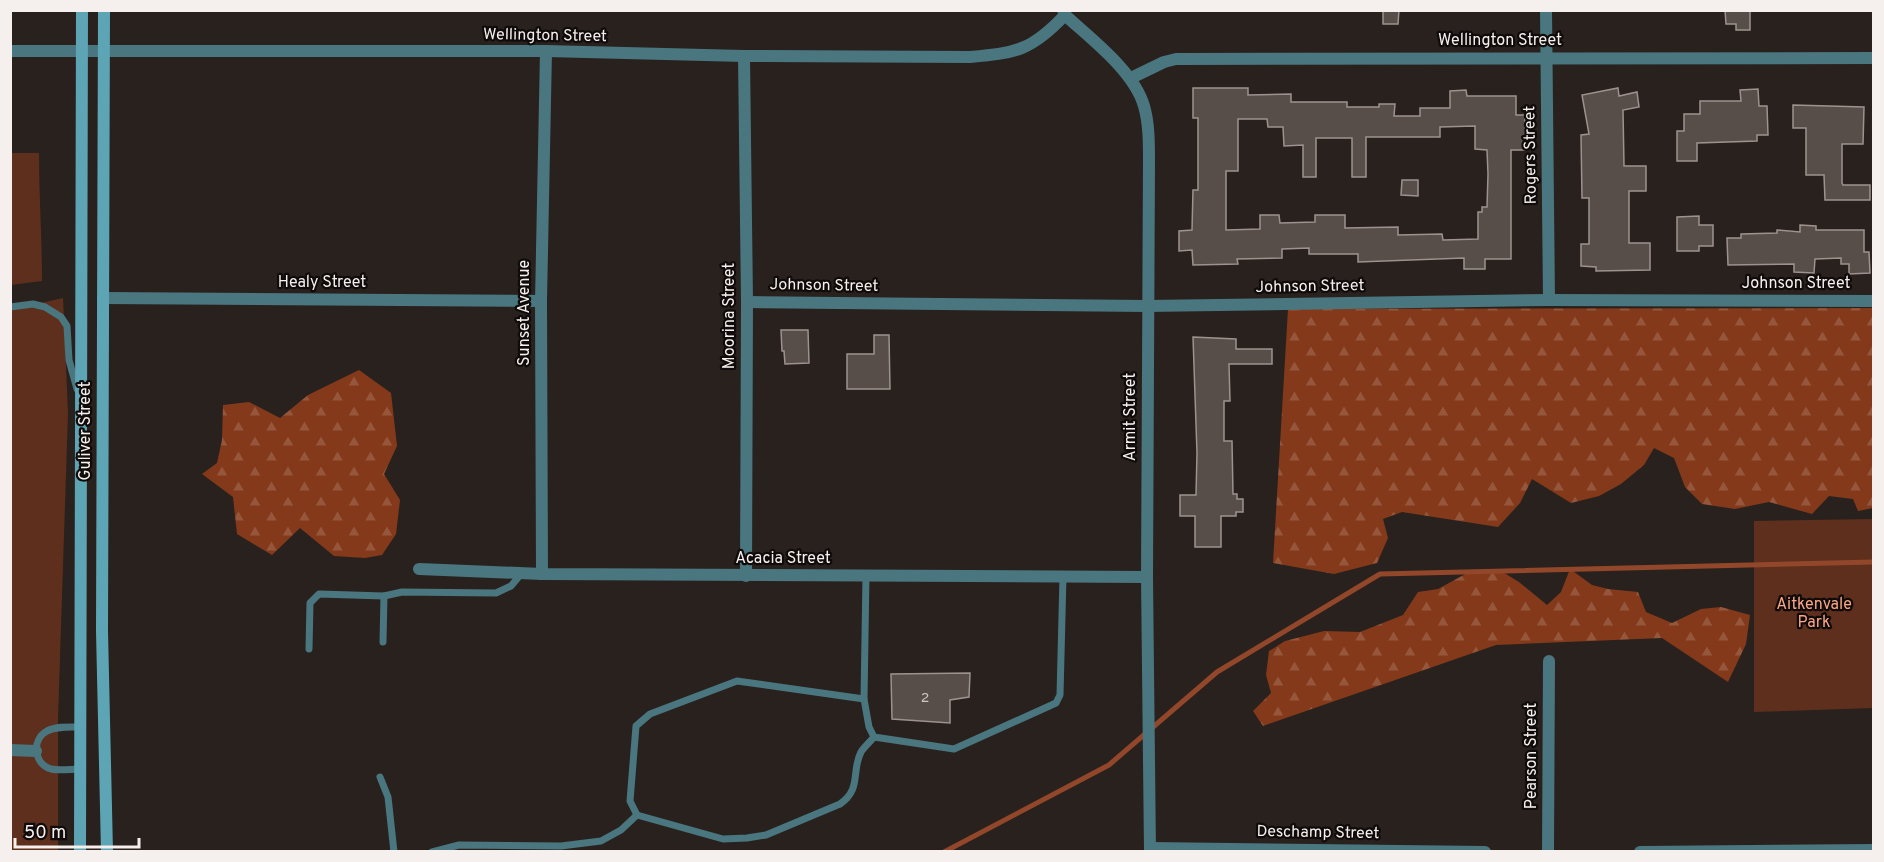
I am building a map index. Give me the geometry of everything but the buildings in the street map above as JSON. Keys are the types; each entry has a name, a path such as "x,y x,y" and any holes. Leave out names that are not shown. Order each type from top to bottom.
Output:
{"main road":[{"name":"Guliver Street","path":"80,852 82,10"},
{"name":"Guliver Street","path":"104,10 102,631 107,852"}],"street":[{"name":"Rogers Street","path":"1546,10 1549,300"},
{"name":"Wellington Street","path":"10,51 546,51 744,56 970,57 1001,54 1025,48 1048,33 1064,13"},
{"name":"Armit Street","path":"1064,13 1131,78 1144,105 1148,124 1147,577 1150,850"},
{"name":"Sunset Avenue","path":"542,574 541,301 546,51"},
{"name":"Moorina Street","path":"744,56 747,302 746,576"},
{"name":"Wellington Street","path":"1131,78 1164,62 1176,59 1874,58"},
{"name":"Healy Street","path":"103,297 541,301"},
{"name":"Johnson Street","path":"747,302 1147,306 1549,300 1874,301"},
{"name":"Acacia Street","path":"419,569 542,574 1147,577"},
{"name":"Pearson Street","path":"1548,852 1549,661"},
{"path":"10,750 36,750"},
{"name":"Deschamp Street","path":"1150,850 1485,852"},
{"path":"1640,852 1874,850"}],"lane":[{"path":"10,307 33,304 45,307 61,317 68,326 69,360 81,403"},
{"path":"309,649 310,603 320,594 384,596 402,592 495,593 511,586 522,573"},
{"path":"866,575 864,699 869,727 874,737"},
{"path":"874,737 954,749 1056,703 1060,695 1063,576"},
{"path":"383,642 384,596"},
{"path":"864,699 737,681 650,714 636,726 630,801 637,815 723,838 766,835 848,799 854,789 861,752 874,737"},
{"path":"80,727 49,730 41,736 36,750 39,759 47,768 57,770 80,768"},
{"path":"380,777 388,797 394,852"},
{"path":"432,852 459,845 561,846 601,841 621,830 637,815"}],"green space":[{"path":"11,153 39,153 42,281 11,285"},
{"path":"63,298 68,413 58,719 58,851 11,851 10,310"},
{"path":"1873,308 1873,508 1858,511 1853,499 1829,496 1812,514 1769,502 1735,509 1702,504 1685,487 1674,458 1654,448 1644,465 1621,484 1599,496 1571,503 1532,479 1520,503 1498,527 1402,512 1383,519 1388,538 1377,563 1334,574 1273,563 1288,309"},
{"path":"359,370 391,393 397,446 384,474 400,500 396,534 382,555 365,558 334,556 300,528 272,555 237,534 233,497 202,474 217,463 222,440 223,405 249,402 280,418 308,395"},
{"name":"Aitkenvale Park","path":"1873,519 1873,708 1754,712 1754,521"},
{"path":"1570,569 1592,585 1638,592 1646,612 1672,623 1701,609 1721,607 1750,615 1746,644 1728,682 1662,638 1496,645 1263,726 1253,711 1271,693 1266,675 1269,651 1285,641 1324,631 1360,632 1403,615 1418,592 1438,589 1469,572 1501,571 1519,582 1547,605 1561,592"}],"waterway":[{"path":"944,852 1109,765 1217,672 1380,574 1874,562"}]}
